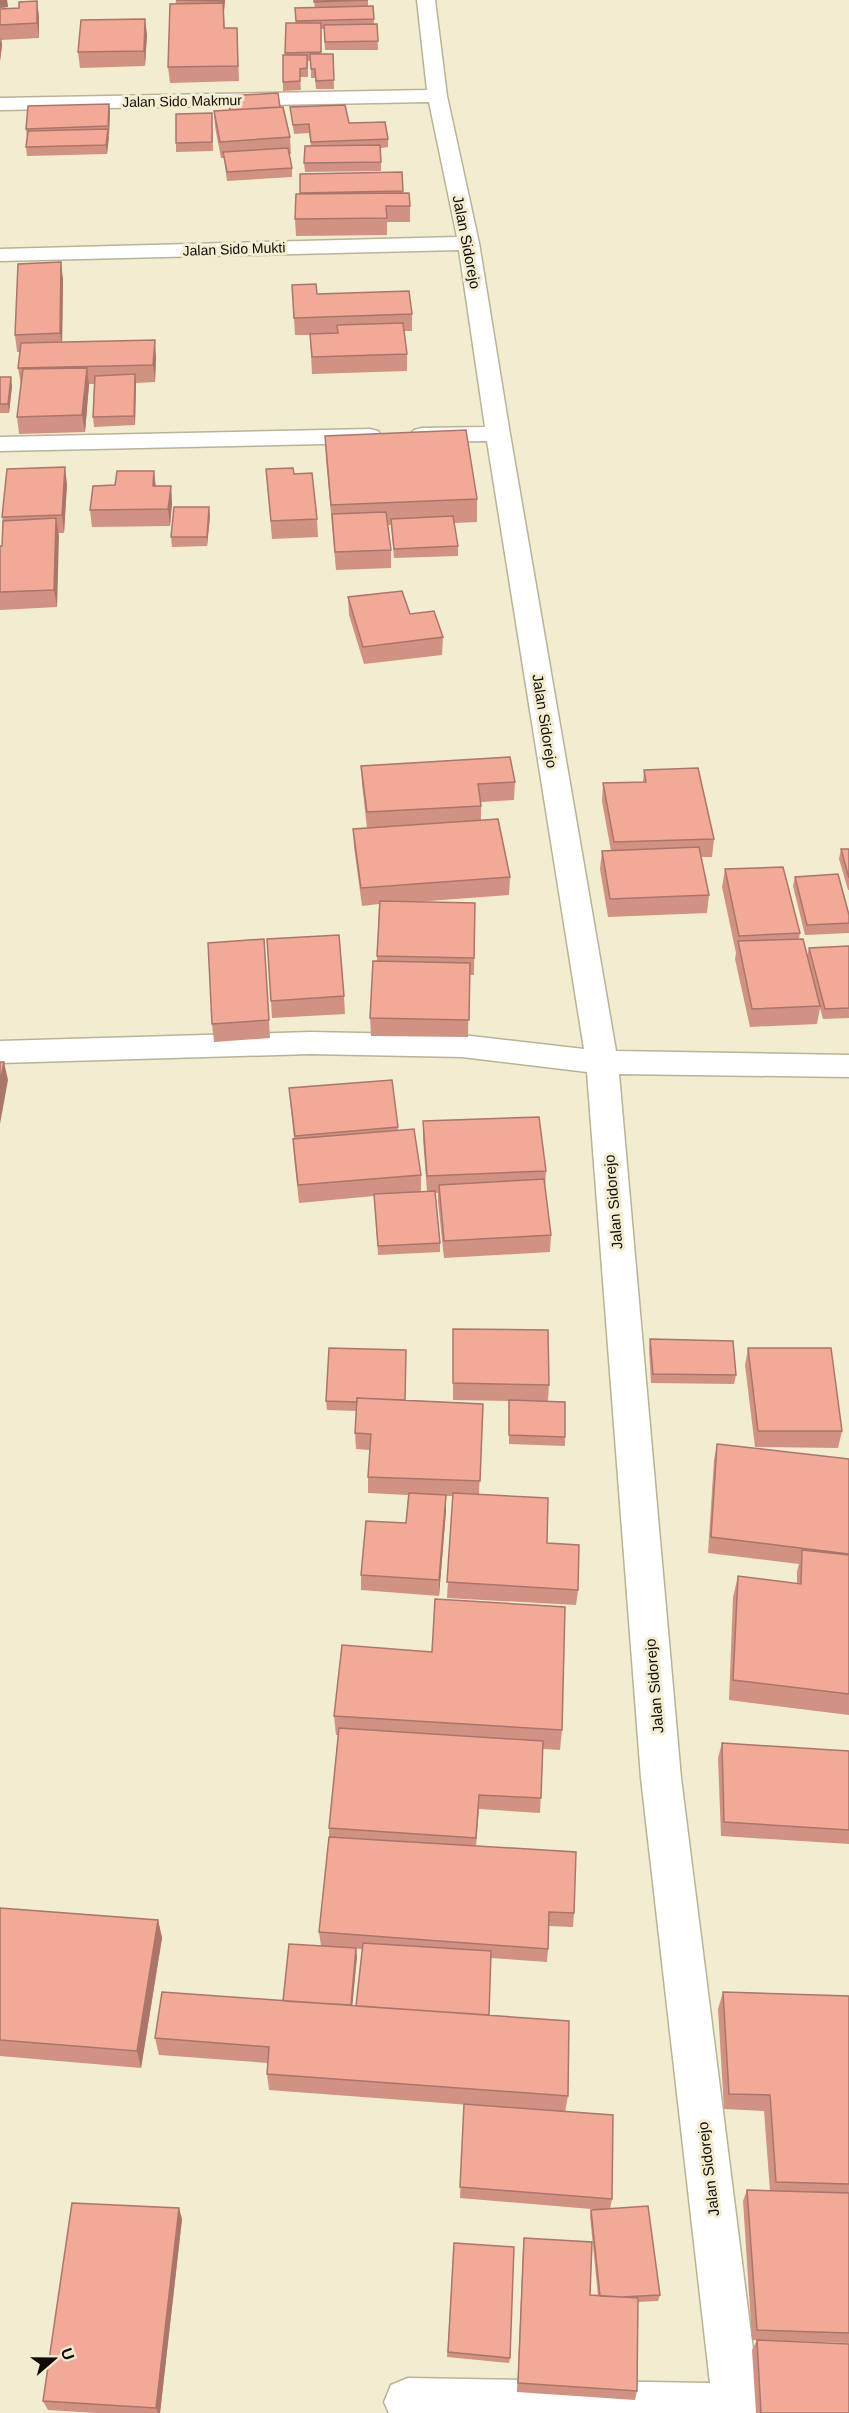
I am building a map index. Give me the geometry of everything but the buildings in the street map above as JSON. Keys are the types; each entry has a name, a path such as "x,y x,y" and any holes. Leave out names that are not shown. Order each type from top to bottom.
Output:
{"street":[{"name":"Jalan Sidorejo","path":"426,0 437,96 469,243 498,434 602,1062 661,1778 737,2411"},
{"name":"Jalan Sido Makmur","path":"0,104 437,96"},
{"name":"Jalan Sido Mukti","path":"0,255 469,243"},
{"path":"0,444 498,434"},
{"path":"0,1052 310,1042 462,1046 602,1062 849,1066"},
{"path":"408,2402 737,2411"}]}
